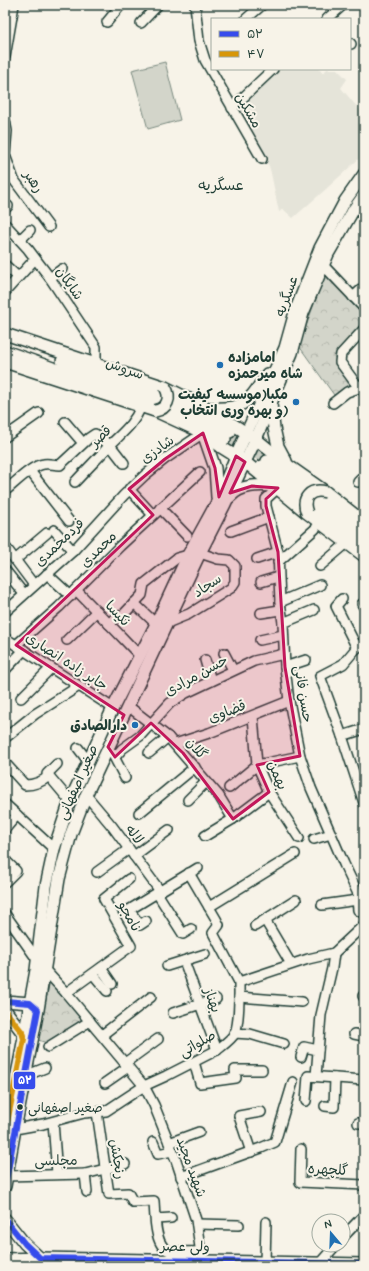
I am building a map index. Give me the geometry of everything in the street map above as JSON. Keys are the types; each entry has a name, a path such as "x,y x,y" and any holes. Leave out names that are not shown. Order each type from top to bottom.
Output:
{"main road":[{"name":"عسگریه","path":"251,436 285,348 294,312 320,248 345,201 364,174"},
{"name":"عسگریه","path":"251,436 271,404 292,353 302,313 324,265 350,215 364,195"},
{"path":"5,334 165,387 207,408 251,436 364,522"},
{"name":"سروش","path":"5,340 157,395 199,414 227,436 154,404 5,351"},
{"path":"207,408 235,407 243,404 254,394 285,348"},
{"path":"5,362 155,411 203,433 221,448 240,459 307,513 364,556"},
{"path":"155,411 166,405 168,396 165,387"},
{"path":"271,404 278,446 289,466"},
{"path":"203,433 215,468 221,503"},
{"name":"صغیر اصفهانی","path":"10,1130 7,1115 32,1008 45,970 59,879 64,858 79,812 108,747 200,553 251,436"},
{"path":"364,533 265,463 364,546"},
{"path":"221,503 233,493 252,486 276,487"},
{"path":"307,513 304,506 306,498 311,493 318,490 326,492"},
{"name":"صغیر اصفهانی","path":"6,1181 10,1130 25,1076 36,958 46,886 54,849 70,801 113,708 140,656 188,555 221,503"},
{"path":"113,708 126,710"},
{"path":"6,1006 27,990 34,982"},
{"path":"6,1006 32,1008"},
{"path":"6,1006 22,1032 24,1039"},
{"path":"5,1219 24,1244 40,1258"},
{"name":"ولی عصر","path":"5,1259 201,1256 265,1262 364,1264"}],"street":[{"path":"107,22 121,5"},
{"path":"140,23 158,5"},
{"name":"مشکین","path":"195,5 199,41 204,56 211,69"},
{"path":"247,18 262,5"},
{"path":"329,18 343,5"},
{"path":"5,57 10,7"},
{"path":"204,56 211,50"},
{"name":"مشکین","path":"212,70 262,159"},
{"path":"232,108 273,70"},
{"name":"رهبر","path":"5,121 7,131 5,155 14,180 49,227"},
{"name":"شایگان","path":"5,224 20,240 50,278 96,347 96,365"},
{"path":"20,240 30,230"},
{"path":"5,292 35,258"},
{"path":"5,265 18,277"},
{"path":"324,265 364,308"},
{"path":"50,278 62,269"},
{"path":"353,297 364,287"},
{"path":"333,403 347,392 361,386 340,362 340,358 341,354 364,329"},
{"name":"قصر","path":"75,482 131,425 137,417 141,407"},
{"path":"6,436 39,413"},
{"path":"65,422 83,443"},
{"name":"شادزی","path":"129,489 165,458 203,433"},
{"path":"5,490 30,471 44,464 54,466 60,465 83,443 95,434 110,445 124,463"},
{"path":"30,471 69,521"},
{"name":"محمدی","path":"5,670 20,647 73,593 160,508 200,472"},
{"name":"حسن فانی","path":"276,487 266,499 266,506 278,552 278,577 280,606 283,622 285,667 289,701 300,756 311,788 361,898 357,905 358,910 364,914"},
{"path":"129,489 153,515"},
{"name":"فردمحمدی","path":"5,612 73,551 129,489"},
{"path":"160,508 187,536"},
{"path":"231,531 269,517"},
{"path":"278,562 315,529"},
{"path":"15,560 50,532 73,551"},
{"path":"320,566 347,543"},
{"path":"7,549 34,585"},
{"path":"257,560 278,552"},
{"name":"سجاد","path":"167,623 189,614 231,588 235,582 235,566 229,560 218,559 200,553"},
{"path":"109,624 117,616 122,616 142,595 144,584 177,558 188,555"},
{"path":"5,570 24,594"},
{"name":"نکیسا","path":"47,574 97,611 140,656"},
{"path":"261,582 278,577"},
{"path":"261,613 280,606 320,585"},
{"path":"342,599 336,606 360,646 343,664 320,676 361,783 364,803"},
{"path":"134,603 153,621"},
{"path":"283,622 314,610"},
{"path":"67,640 97,611"},
{"path":"260,640 283,635"},
{"name":"جابر زاده انصاری","path":"5,638 113,708"},
{"path":"224,653 233,670"},
{"name":"حسن مرادی","path":"115,757 122,749 140,736 170,703 186,693 254,661 284,654"},
{"path":"205,660 211,681"},
{"path":"285,667 306,660"},
{"path":"21,698 51,668"},
{"path":"5,738 35,714 79,686"},
{"name":"قضاوی","path":"175,744 253,716 289,701"},
{"name":"گلان","path":"126,710 151,723 175,744 219,796 233,819"},
{"name":"بهمن","path":"253,716 257,765 269,792 299,838"},
{"path":"342,736 364,728"},
{"path":"149,753 168,737"},
{"path":"108,747 115,757 125,778"},
{"path":"78,748 88,761"},
{"path":"228,788 257,765 300,756"},
{"path":"5,763 25,785 32,785 44,781 49,776"},
{"path":"56,764 47,774 70,801"},
{"path":"139,813 194,767"},
{"path":"188,800 206,782"},
{"path":"205,836 233,819 269,792"},
{"name":"لاله","path":"86,795 131,852 159,892 183,934 191,929"},
{"path":"5,804 54,849"},
{"path":"5,829 17,815"},
{"path":"97,872 169,830"},
{"path":"314,839 331,834"},
{"path":"209,907 295,854"},
{"path":"5,860 16,871 5,882"},
{"path":"146,921 140,925 129,910 198,868"},
{"path":"189,873 219,925 212,933 239,982 291,964 334,953 364,925"},
{"name":"نامجو","path":"66,993 131,946 104,899 129,879"},
{"path":"322,905 361,898"},
{"path":"255,926 296,900"},
{"path":"5,914 36,958"},
{"path":"266,920 291,964"},
{"path":"316,1076 321,1015 334,953"},
{"path":"167,966 205,954"},
{"name":"بهناز","path":"184,961 217,1050"},
{"path":"93,974 110,987 101,968"},
{"name":"شهید مجید","path":"45,970 144,1086 154,1105 171,1147 197,1224 201,1256"},
{"name":"صلواتی","path":"10,1130 53,1122 84,1113 106,1111 144,1086 222,1047 234,1033 239,996 239,982"},
{"path":"239,996 302,1002"},
{"path":"102,1035 151,997"},
{"path":"173,1014 216,999"},
{"path":"48,1047 90,1021"},
{"path":"234,1033 250,1034 284,1044"},
{"path":"354,1034 364,1036"},
{"path":"105,1083 158,1039"},
{"path":"301,1057 304,1047 318,1050"},
{"path":"194,1062 200,1083 236,1078 235,1070 262,1070"},
{"path":"25,1076 45,1068"},
{"path":"306,1101 308,1076 364,1080"},
{"path":"325,1106 334,1107 335,1078"},
{"path":"181,1177 275,1142 293,1082"},
{"name":"رنجکش","path":"97,1112 109,1194 128,1193 133,1202 154,1201 160,1245 168,1251 201,1256"},
{"path":"251,1152 239,1116 261,1112"},
{"path":"53,1122 57,1174"},
{"path":"153,1142 158,1154 199,1132"},
{"name":"گلچهره","path":"301,1149 300,1182 364,1185"},
{"name":"مجلسی","path":"6,1181 57,1174 85,1174 125,1164"},
{"path":"85,1174 87,1192"},
{"path":"351,1229 364,1214"},
{"path":"156,1219 171,1218"},
{"path":"265,1262 266,1222"},
{"path":"197,1224 239,1225"},
{"path":"319,1264 329,1253"}],"highlighted area":[{"path":"203,433 215,468 219,497 236,456 245,462 230,493 252,486 278,488 266,499 266,506 278,552 285,667 300,756 257,765 269,792 233,819 183,753 151,723 115,757 108,747 124,715 16,645 153,515 129,489 165,459"}],"shaded area":[{"path":"278,70 320,70 323,73 326,70 338,70 347,79 341,88 364,115 364,154 293,218 283,209 279,212 271,173 265,159 267,156 254,138 237,108"}],"green space":[{"path":"165,62 180,120 148,129 132,70"},
{"path":"325,273 364,313 364,324 334,356 351,385 334,395 299,346"},
{"path":"50,980 85,1021 47,1043 38,1040"}],"tunnel":[{"path":"230,432 267,461"},
{"path":"225,439 247,455"}],"transit line":[{"name":"۵۲","path":"5,1001 30,1003 38,1010 5,1186"},
{"name":"۴۷","path":"5,1011 22,1032 24,1039 5,1132"},
{"name":"۵۲","path":"5,1219 25,1244 40,1258 364,1264"}],"place":[{"name":"امامزاده شاه میرحمزه","path":"220,365"},
{"name":"مکبا(موسسه کیفیت و بهره وری انتخاب)","path":"296,402"},
{"name":"دارالصادق","path":"135,725"},
{"name":"صغیر اصفهانی","path":"20,1107"}],"district":[{"name":"عسگریه","path":"221,185"}]}
